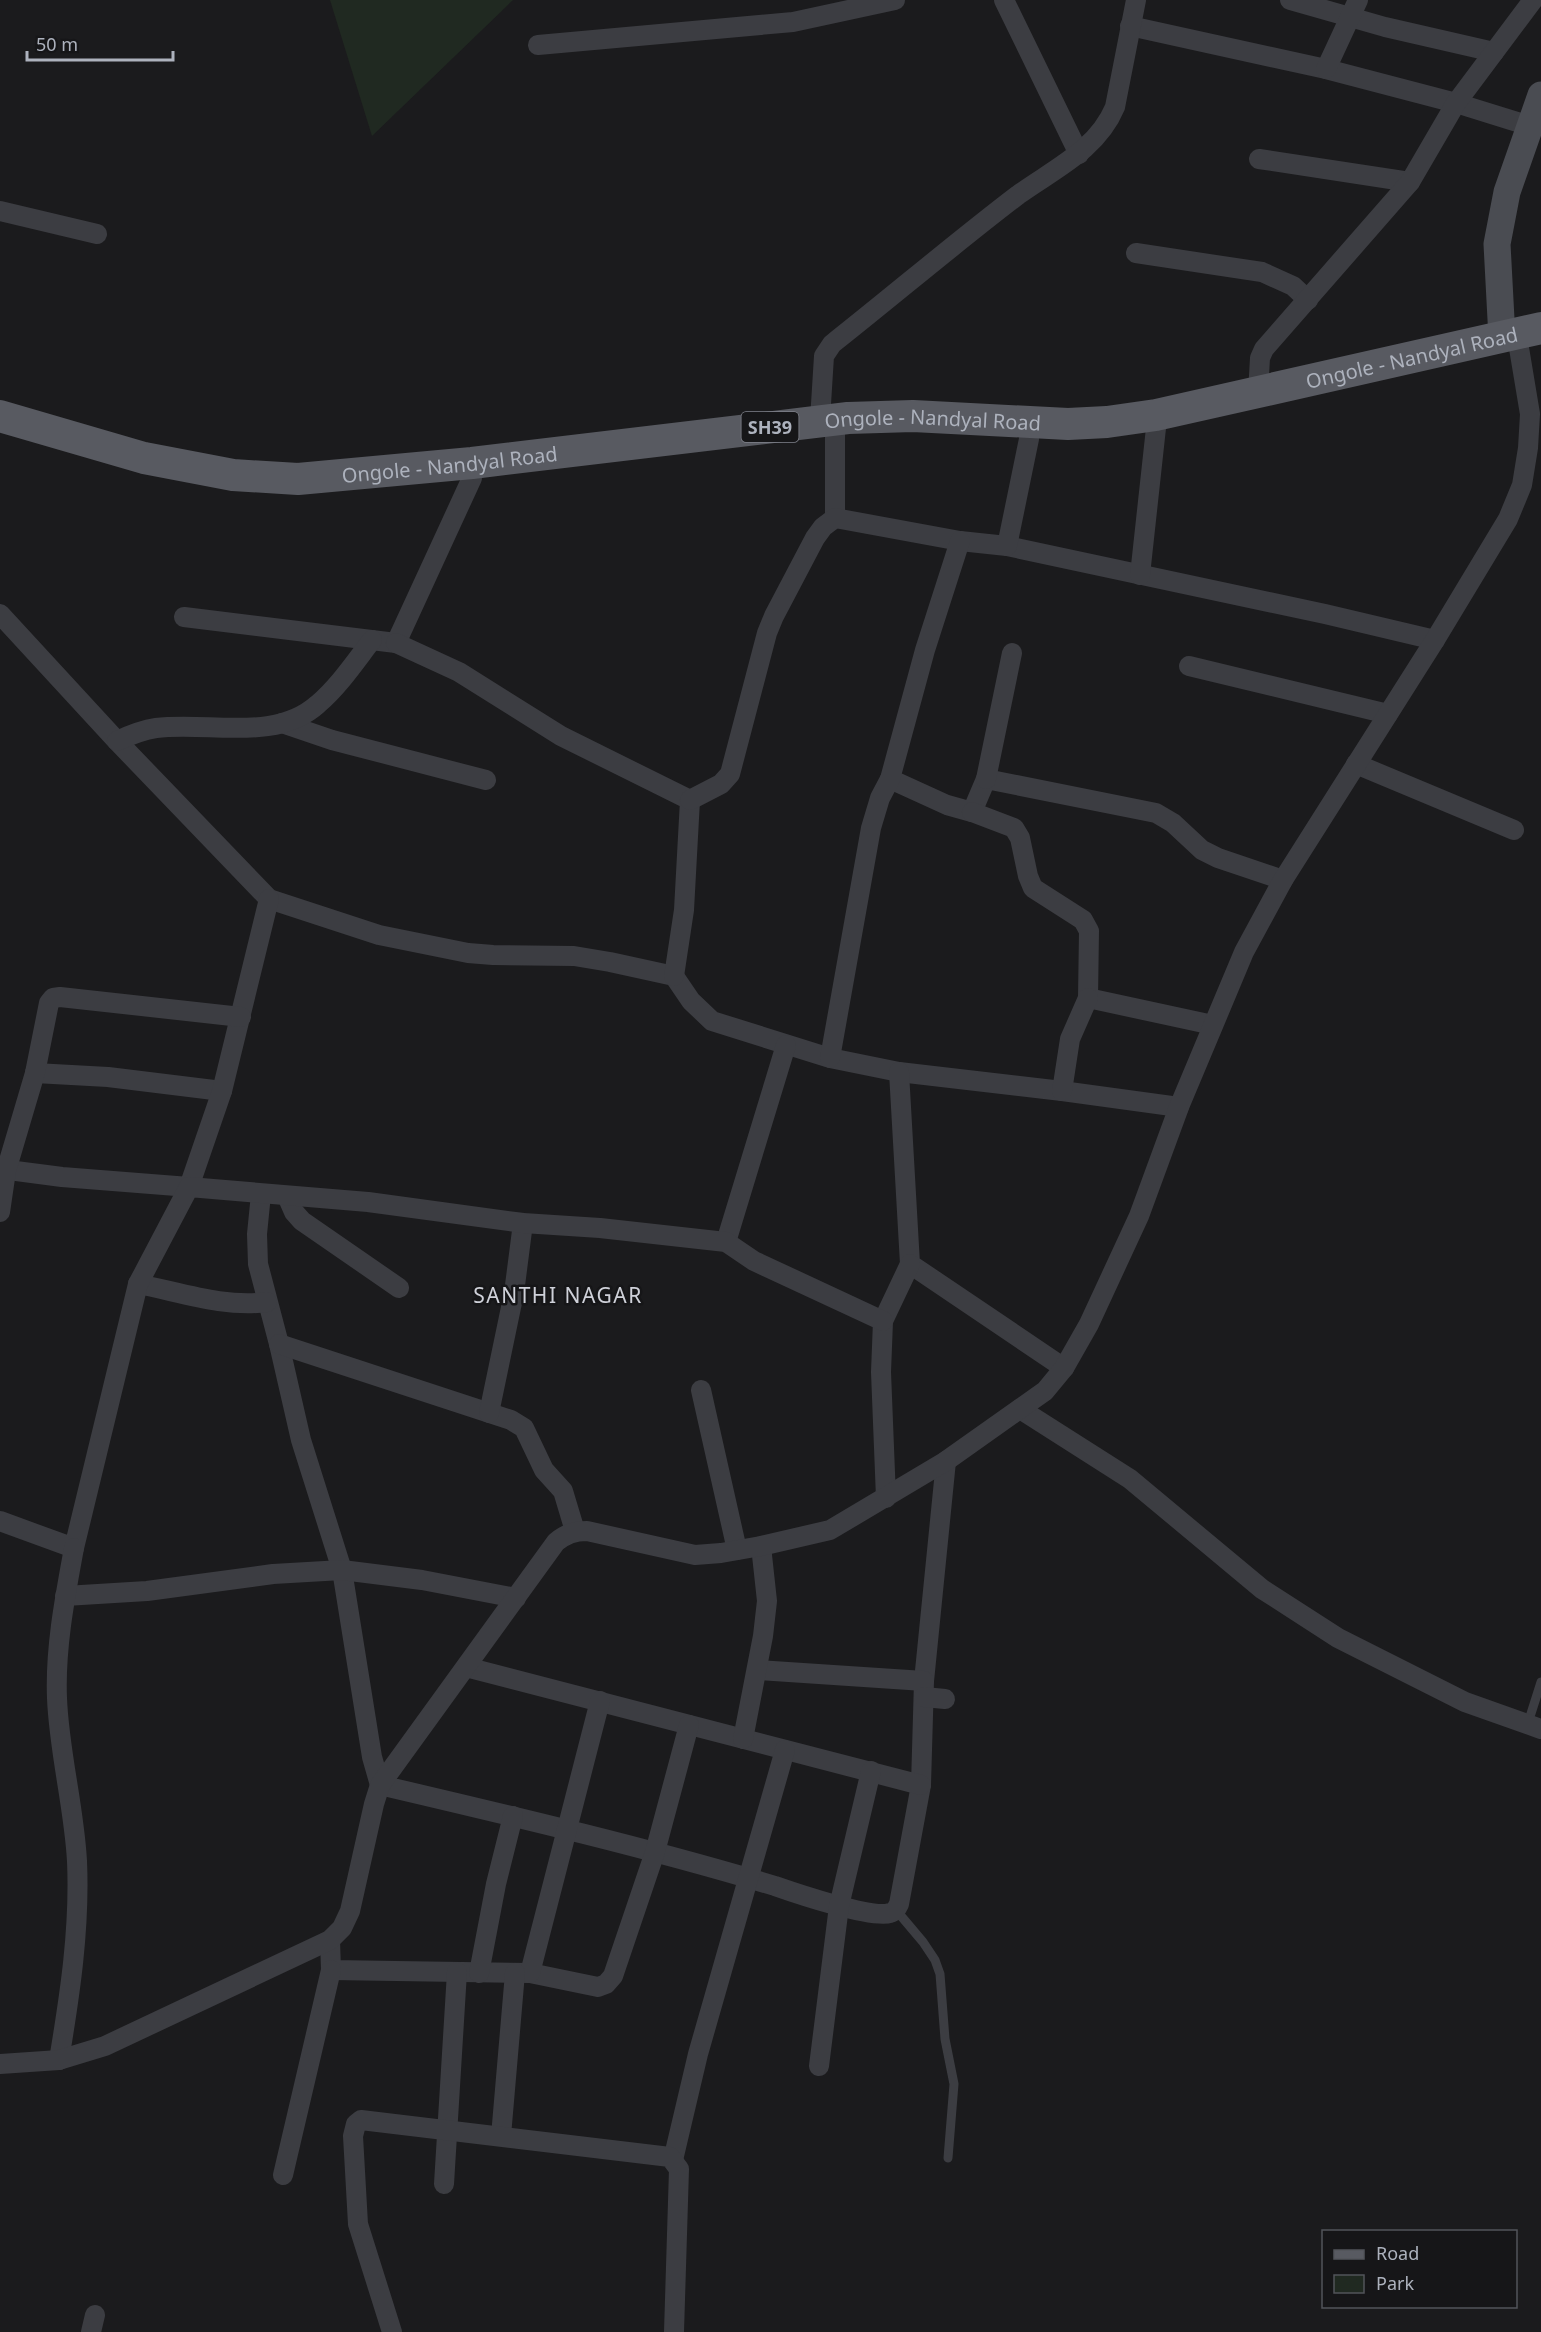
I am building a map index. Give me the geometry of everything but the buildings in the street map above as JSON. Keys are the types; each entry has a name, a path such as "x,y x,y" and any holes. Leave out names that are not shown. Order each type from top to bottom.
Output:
{"main road":[{"name":"Ongole - Nandyal Road","path":"0,416 144,458 233,475 298,479 472,464 828,427 1029,439 1097,435 1155,428 1526,339"},
{"name":"Ongole - Nandyal Road","path":"0,435 56,454 186,486 232,493 308,494 472,478 913,416 1028,423 1107,422 1156,415 1526,339"}],"street":[{"path":"538,45 793,22 895,0"},
{"path":"1004,0 1079,154"},
{"path":"835,518 824,356 832,344 1019,195 1079,154 1109,121 1115,107 1136,0"},
{"path":"1290,0 1353,8 1384,27 1494,52"},
{"path":"1257,393 1260,358 1264,349 1308,300 1418,167 1456,103 1528,1"},
{"path":"1326,69 1353,8"},
{"path":"1130,26 1326,69 1456,103 1530,126"},
{"path":"0,2064 59,2060 105,2046 330,1940 342,1928 350,1911 380,1785 556,1542 575,1531 587,1531 687,1554 721,1553 830,1530 946,1461 1045,1390 1064,1368 1089,1324 1138,1216 1179,1107 1244,952 1283,880 1435,640 1508,519 1522,485 1528,448 1530,414 1526,339 1496,261 1505,202 1541,95"},
{"path":"1259,159 1418,167"},
{"path":"0,211 97,234"},
{"path":"1136,253 1262,272 1293,286 1308,300"},
{"path":"1140,575 1155,428"},
{"path":"1007,546 1029,439"},
{"path":"396,643 472,478"},
{"path":"690,800 722,784 730,774 767,633 814,538 835,518 960,541 1007,546 1435,640"},
{"path":"830,1058 871,828 880,798 890,779 926,650 960,541"},
{"path":"184,617 396,643 459,672 561,736 690,800"},
{"path":"4,626 269,899 379,935 468,953 493,956 574,956 674,976"},
{"path":"117,741 139,732 158,728 253,728 282,723 318,705 372,640"},
{"path":"972,812 986,779 1012,653"},
{"path":"1189,666 1388,714"},
{"path":"282,723 332,740 486,780"},
{"path":"1356,764 1514,831"},
{"path":"890,779 947,805 1014,828 1020,838 1028,876 1033,888 1083,920 1089,931 1088,999 1070,1038 1062,1091"},
{"path":"986,779 1156,813 1173,823 1202,850 1218,858 1283,880"},
{"path":"690,800 684,910 674,976 690,1001 712,1021 830,1058 899,1072 1179,1107"},
{"path":"59,2060 72,1971 78,1904 76,1858 57,1698 65,1596 74,1548 138,1284 189,1188 222,1092 269,899"},
{"path":"0,1212 3,1170 35,1073 49,1003 53,998 242,1017"},
{"path":"1088,999 1213,1025"},
{"path":"726,1242 786,1045"},
{"path":"886,1498 881,1372 883,1321 910,1264 899,1072"},
{"path":"35,1073 108,1077 222,1092"},
{"path":"3,1170 368,1202 523,1223 600,1228 726,1242 754,1261 883,1321"},
{"path":"261,1194 257,1250 267,1302 301,1440 342,1570 372,1757 380,1785"},
{"path":"288,1196 294,1212 302,1221 399,1288"},
{"path":"489,1413 514,1293 523,1223"},
{"path":"910,1264 1064,1368"},
{"path":"138,1284 209,1300 251,1304 267,1302"},
{"path":"279,1344 511,1420 524,1428 544,1470 563,1491 575,1531"},
{"path":"701,1390 737,1550"},
{"path":"1020,1409 1130,1479 1262,1589 1338,1638 1465,1702 1534,1726"},
{"path":"380,1785 568,1829 748,1878 839,1906 881,1914 888,1914 896,1910 921,1785 924,1689 946,1461"},
{"path":"0,1521 74,1548"},
{"path":"743,1739 757,1670 767,1601 761,1546"},
{"path":"65,1596 147,1591 273,1574 342,1570 422,1580 516,1598"},
{"path":"466,1667 921,1785"},
{"path":"757,1670 924,1689 945,1700"},
{"path":"501,2136 522,1973 568,1829 600,1701"},
{"path":"331,1970 522,1973 598,1987 606,1984 613,1976 655,1852 689,1725"},
{"path":"674,2160 698,2054 784,1750"},
{"path":"819,2066 839,1906 871,1772"},
{"path":"479,1973 496,1884 513,1816"},
{"path":"283,2175 331,1970 330,1940"},
{"path":"444,2184 457,1972"},
{"path":"392,2332 358,2224 353,2146 356,2124 367,2119 665,2155 674,2160 679,2169 674,2332"}],"lane":[{"path":"1534,1726 1541,1682"},
{"path":"896,1910 923,1942 940,1974 945,2039 954,2084 948,2158"}],"green space":[{"path":"330,0 513,0 372,136"}],"district":[{"name":"SANTHI NAGAR","path":"558,1295"}]}
